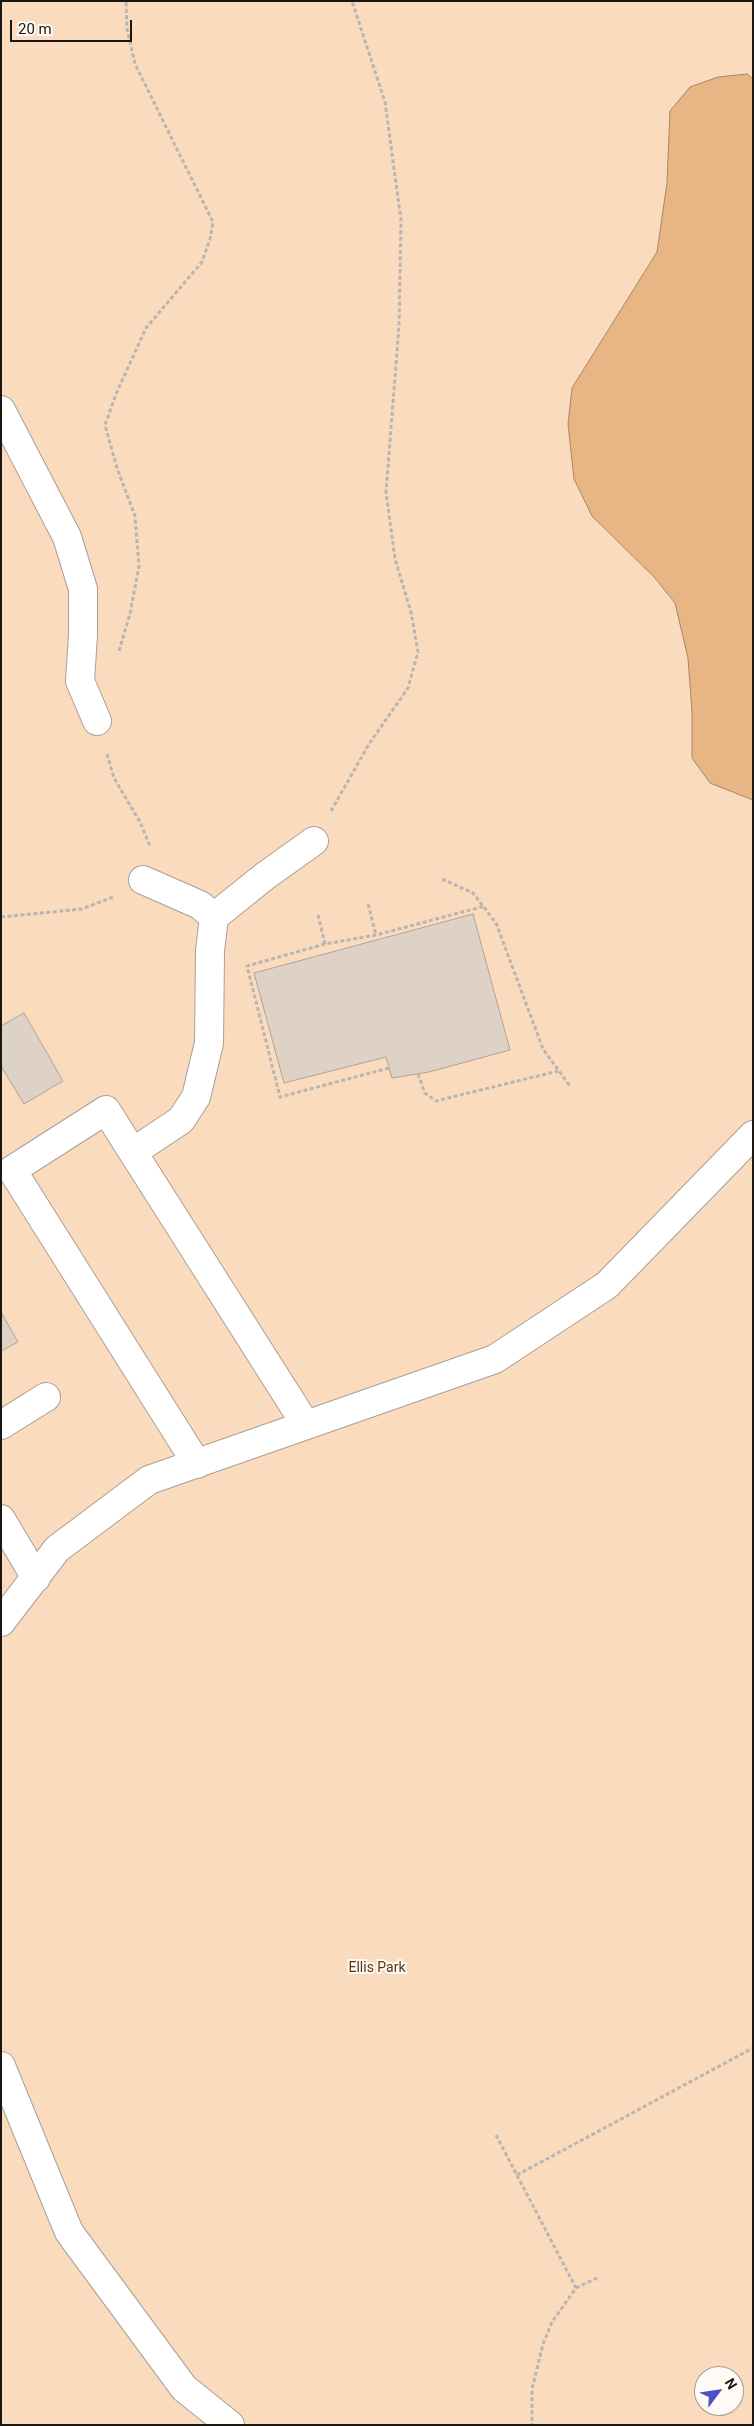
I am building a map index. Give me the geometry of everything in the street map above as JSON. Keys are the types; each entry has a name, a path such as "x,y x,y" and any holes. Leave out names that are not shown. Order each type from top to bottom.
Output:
{"lane":[{"path":"1,410 67,537 83,589 80,681 97,721"},
{"path":"133,1152 181,1120 196,1097 209,1043 210,951 214,917 314,841"},
{"path":"143,880 200,905 214,917"},
{"path":"197,1464 12,1170 106,1110 306,1425"},
{"path":"1,1622 57,1549 149,1480 495,1359 607,1286 753,1135"},
{"path":"1,1425 46,1397"},
{"path":"1,1519 36,1578"},
{"path":"1,2066 68,2232 184,2388 230,2425"}],"path":[{"path":"117,659 130,614 140,566 135,516 117,468 105,425 116,394 146,328 202,262 210,239 213,222 135,64 127,30 126,1"},
{"path":"314,841 369,744 408,688 418,652 411,612 395,559 386,492 398,326 402,220 385,102 352,1"},
{"path":"1,916 82,909 104,902 143,880 150,870 150,847 140,822 114,778 97,721"},
{"path":"442,879 474,893 496,923 543,1049 570,1086"},
{"path":"368,904 376,935"},
{"path":"389,1068 280,1097 247,966 325,944 376,935 485,906"},
{"path":"318,915 325,944"},
{"path":"418,1074 425,1093 436,1101 558,1071"},
{"path":"517,2175 753,2048"},
{"path":"496,2135 576,2288"},
{"path":"532,2425 532,2389 543,2344 552,2322 576,2288 597,2278"}],"green space":[{"name":"Ellis Park","path":"1,1 753,1 753,2425 1,2425"}],"shaded area":[{"path":"747,74 753,79 753,800 710,783 692,758 692,712 688,658 675,603 655,578 592,516 574,479 568,424 572,388 657,252 667,183 670,111 690,87 718,77"}],"building":[{"path":"473,914 510,1050 429,1072 392,1078 386,1057 284,1083 254,973"},
{"path":"24,1013 63,1081 24,1104 1,1066 1,1026"},
{"path":"1,1312 18,1342 1,1351"}]}
